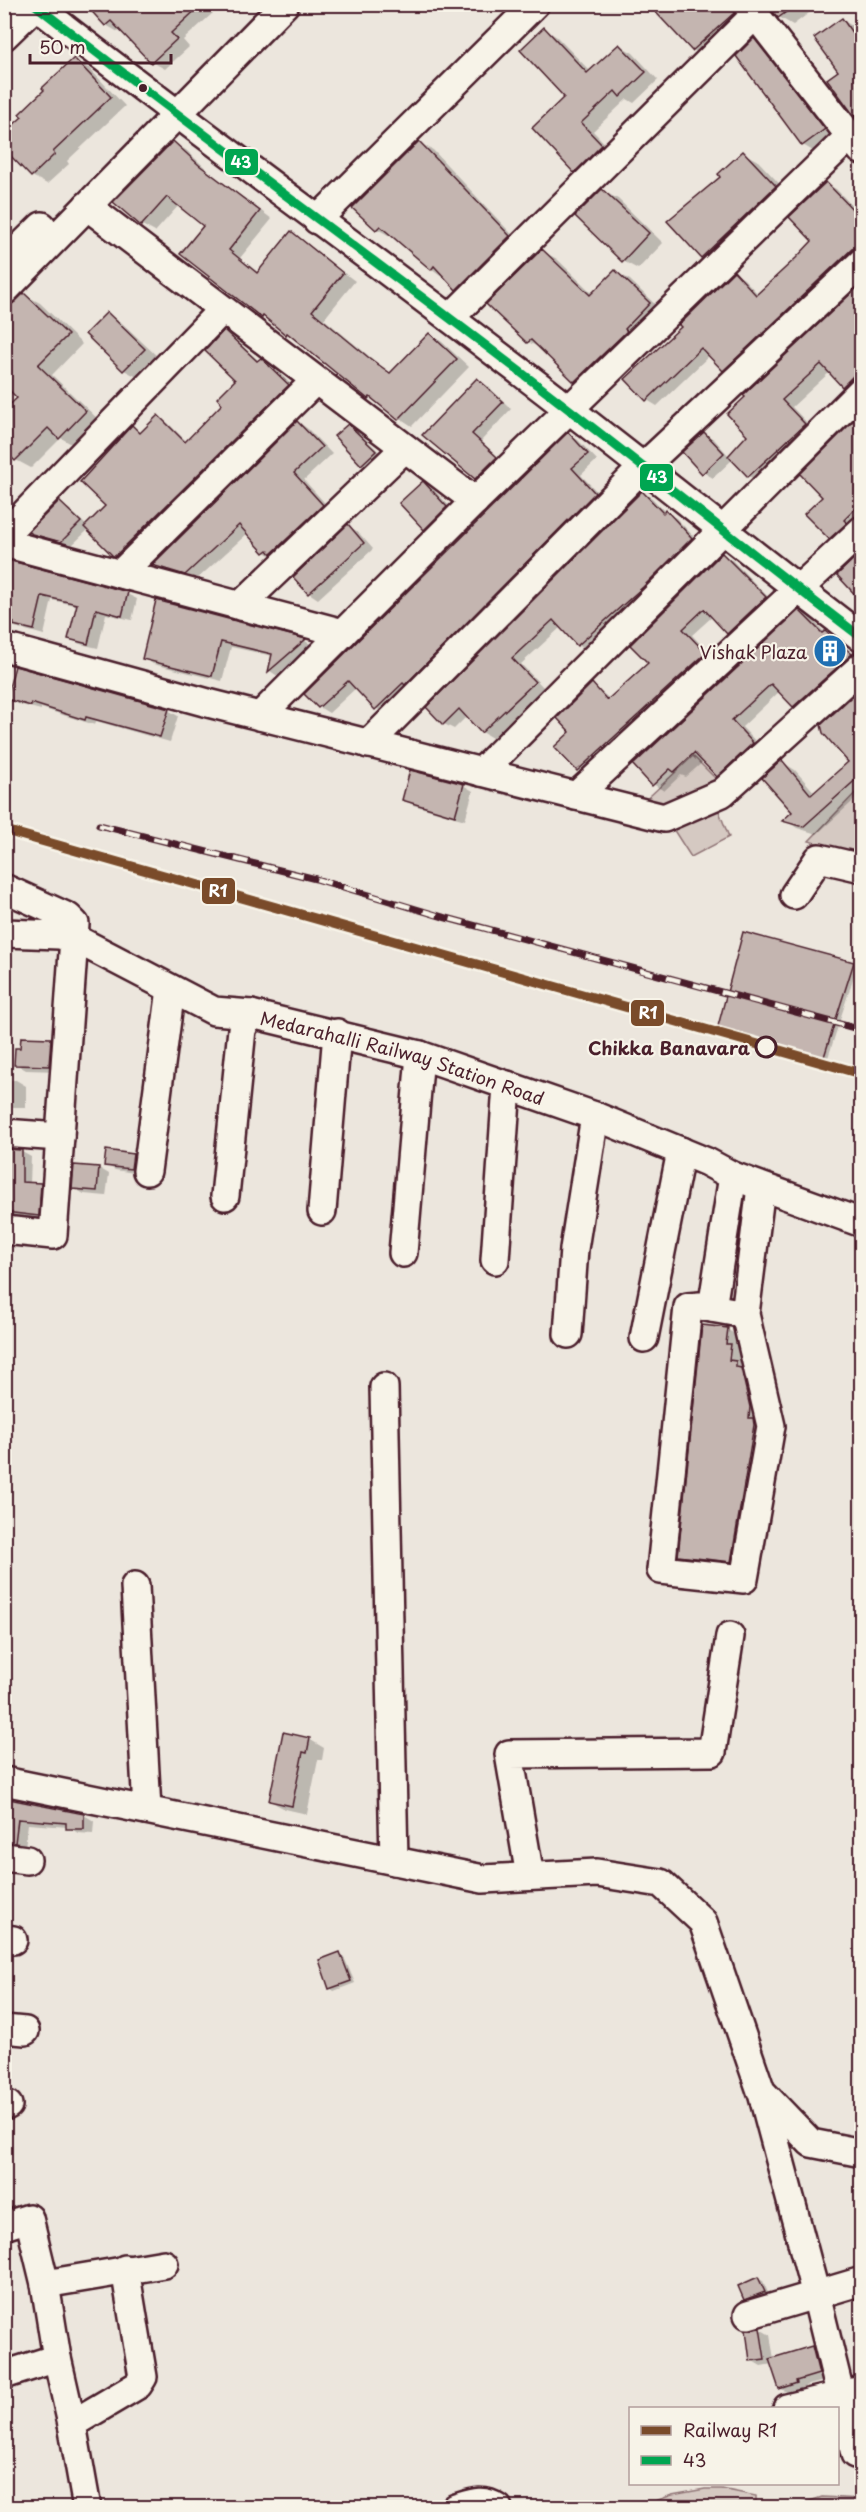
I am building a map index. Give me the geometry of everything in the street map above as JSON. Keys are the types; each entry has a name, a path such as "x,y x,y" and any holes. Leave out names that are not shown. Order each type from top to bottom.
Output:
{"street":[{"path":"4,291 87,206 260,4"},
{"path":"4,263 285,4"},
{"path":"317,220 535,4"},
{"path":"4,36 35,5 570,409 642,468 861,638"},
{"path":"260,716 570,409 856,143 751,10 450,318"},
{"path":"87,206 475,501"},
{"path":"368,744 642,468 861,262"},
{"path":"4,535 222,310"},
{"path":"120,574 315,381"},
{"path":"481,772 861,390"},
{"path":"240,606 405,448"},
{"path":"576,796 861,530"},
{"path":"4,543 343,633"},
{"path":"4,647 368,744 664,818 722,793 861,666"},
{"path":"794,895 819,858 861,868"},
{"path":"4,888 68,917 75,924 53,1235 4,1230"},
{"path":"4,933 59,935 74,938"},
{"name":"Medarahalli Railway Station Road","path":"74,938 214,1011 251,1014 337,1033 420,1055 595,1116 761,1187 861,1224"},
{"path":"147,1171 171,989"},
{"path":"225,1196 242,1029 251,1014"},
{"path":"322,1211 337,1033"},
{"path":"403,1253 420,1055"},
{"path":"495,1260 507,1084"},
{"path":"568,1334 574,1249 595,1116"},
{"path":"4,1133 60,1137"},
{"path":"645,1338 681,1151"},
{"path":"712,1308 734,1176"},
{"path":"745,1314 700,1306 688,1308 661,1570 744,1579 771,1426 745,1314 761,1187"},
{"path":"384,1387 394,1861"},
{"path":"135,1586 147,1810"},
{"path":"530,1876 509,1754 712,1752 730,1636"},
{"path":"4,1781 483,1879 597,1873 661,1883 703,1922 761,2091 816,2295 851,2392 855,2454"},
{"path":"761,2091 811,2143 861,2154"},
{"path":"4,2226 29,2218 45,2284 57,2358 87,2508"},
{"path":"45,2284 164,2264"},
{"path":"72,2424 138,2385 143,2377 125,2269"},
{"path":"748,2315 861,2282"},
{"path":"4,2375 57,2358"},
{"path":"795,2407 851,2392"},
{"path":"456,2508 486,2501 498,2508"}],"shaded area":[{"path":"693,756 716,779 719,791 664,814 637,808"},
{"path":"861,787 861,857 809,841"},
{"path":"715,801 729,837 691,857 668,821"},
{"path":"705,2489 722,2489 756,2496 756,2507 639,2507 672,2495"},
{"path":"822,2497 861,2499 861,2507 791,2507"}],"building":[{"path":"85,4 202,4 171,33 177,39 151,63 111,21 105,26"},
{"path":"648,4 732,4 734,13 692,51"},
{"path":"767,4 797,4 778,18"},
{"path":"842,18 861,46 861,125 827,79 838,71 814,38"},
{"path":"544,27 587,73 619,44 646,72 620,97 615,91 581,123 602,145 574,173 532,128 564,97 520,50"},
{"path":"754,38 825,129 802,146 736,56"},
{"path":"74,58 111,97 53,152 55,154 31,177 4,149 4,133 22,117 19,114 44,90 42,88"},
{"path":"173,141 199,165 260,211 229,250 257,273 291,231 343,273 312,311 368,357 390,373 429,333 457,359 398,420 370,397 368,399 287,333 286,335 263,316 262,318 180,254 203,226 167,197 141,226 113,202"},
{"path":"419,141 510,236 456,290 434,266 431,270 380,226 376,230 352,208"},
{"path":"743,151 776,186 701,258 667,221 720,177 718,174"},
{"path":"826,182 861,218 861,247 853,248 723,371 701,348 646,401 625,379 681,327 679,325 734,271 756,295 796,258 812,241 789,217"},
{"path":"602,189 649,233 622,262 575,216"},
{"path":"542,249 590,295 615,270 650,303 625,329 627,331 574,382 531,340 527,343 486,304"},
{"path":"861,284 861,368 842,387 821,364 782,400 805,424 748,477 728,456 747,435 727,414 745,397 743,395"},
{"path":"24,293 68,335 38,365 86,411 59,439 48,428 15,461 4,450 4,410 17,398 4,385 4,308"},
{"path":"107,312 145,349 123,371 85,334"},
{"path":"224,330 257,361 261,358 289,385 113,556 84,527 105,506 80,482 132,425 140,433 158,415 185,442 222,404 217,398 235,380 205,351"},
{"path":"477,378 503,402 472,434 497,457 475,479 422,435"},
{"path":"854,420 861,428 861,503 844,520 847,523 829,539 804,514 822,497 800,474"},
{"path":"297,421 322,447 294,473 323,505 271,554 268,550 264,553 239,525 185,575 152,565"},
{"path":"348,424 376,451 361,465 334,436"},
{"path":"568,432 588,454 572,468 595,493 405,685 403,683 375,710 348,681 318,708 304,694"},
{"path":"704,432 724,453 702,474 682,452"},
{"path":"423,481 447,507 424,530 399,503"},
{"path":"642,491 663,513 666,510 692,538 643,587 577,646 553,620 512,658 535,682 481,733 459,709 443,725 426,707"},
{"path":"59,501 81,522 61,542 32,534 29,531"},
{"path":"348,524 364,543 308,594 293,577"},
{"path":"861,552 861,601 837,575"},
{"path":"722,553 766,597 727,634 704,609 683,629 706,653 577,771 554,747 570,732 557,718 592,683 607,700 648,663 630,645"},
{"path":"4,559 128,592 122,616 96,609 88,644 68,639 77,604 42,596 34,630 4,621"},
{"path":"156,600 306,639 268,672 272,654 221,642 212,676 142,659"},
{"path":"799,610 822,633 825,631 852,654 793,707 771,684 732,720 753,743 717,777 694,753 674,772 670,769 652,786 633,765"},
{"path":"15,666 169,709 160,737 86,717 85,720 31,703 31,706 6,699"},
{"path":"861,688 861,778 860,776 803,827 782,821 792,812 762,778 782,760 811,795 848,762 823,733 821,725"},
{"path":"410,770 464,784 455,816 402,800"},
{"path":"743,932 854,962 823,1060 717,1030"},
{"path":"21,1037 51,1038 49,1066 14,1065 15,1048 20,1048"},
{"path":"4,1149 22,1150 22,1182 41,1183 39,1216 5,1212"},
{"path":"106,1150 133,1154 131,1169 104,1166"},
{"path":"74,1165 99,1167 97,1191 72,1189"},
{"path":"702,1325 728,1328 726,1344 731,1344 729,1360 736,1361 736,1367 741,1368 750,1407 749,1418 753,1418 754,1425 731,1562 678,1556"},
{"path":"283,1732 310,1738 307,1753 303,1752 292,1806 269,1801"},
{"path":"4,1798 84,1814 84,1829 66,1829 66,1823 18,1819 15,1843 4,1842"},
{"path":"340,1952 351,1981 329,1989 319,1960"},
{"path":"758,2277 765,2292 744,2300 738,2286"},
{"path":"760,2328 765,2359 750,2361 746,2330"},
{"path":"812,2346 819,2374 779,2389 769,2359"}],"railway":[{"path":"99,825 316,879 443,917 862,1030"}],"rail line":[{"name":"R1","path":"4,830 862,1074"}],"transit line":[{"name":"43","path":"34,4 150,94 547,392 862,638"}],"place":[{"name":"Vishak Plaza","path":"830,651"},
{"name":"Chikka Banavara","path":"766,1047"}]}
